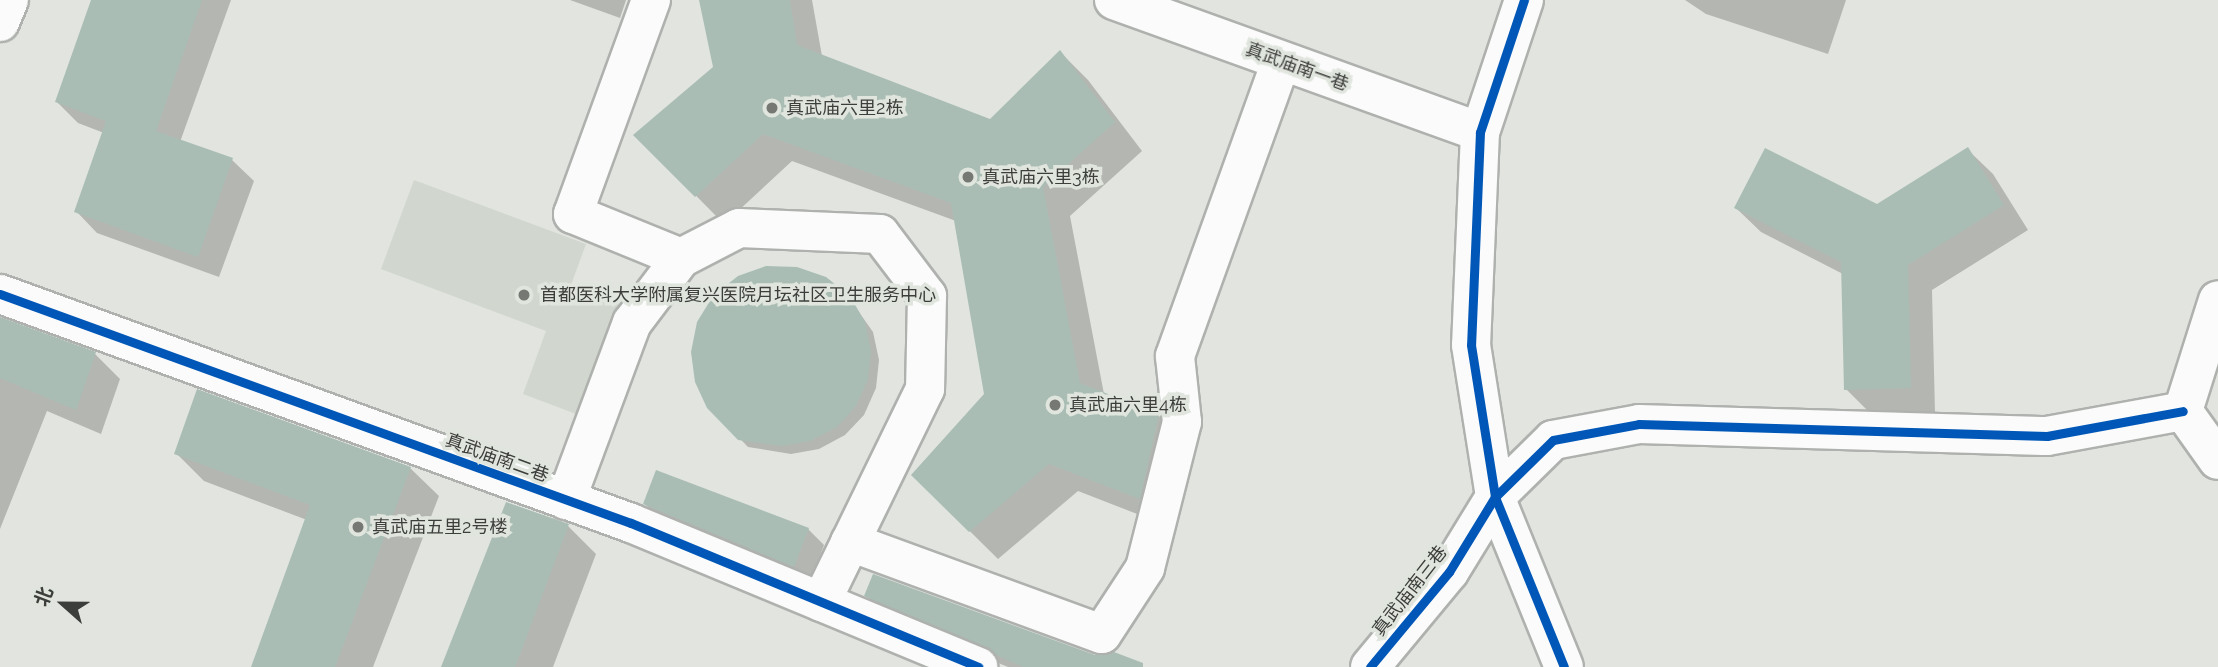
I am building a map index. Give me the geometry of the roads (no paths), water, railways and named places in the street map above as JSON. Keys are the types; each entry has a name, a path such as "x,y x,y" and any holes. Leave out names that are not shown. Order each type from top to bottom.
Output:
{"street":[{"path":"0,22 9,0"},
{"path":"651,0 573,214 681,258"},
{"name":"真武庙南一巷","path":"1114,0 1480,132"},
{"path":"1524,0 1480,132 1471,345 1495,497 1564,667"},
{"path":"850,542 1102,634 1145,568 1182,422 1175,356 1281,61"},
{"path":"566,500 632,323 681,258 740,228 880,233 927,296 925,390 821,601"},
{"name":"真武庙南二巷","path":"0,294 566,500 821,601 978,667"},
{"path":"2218,300 2183,411 2218,460"},
{"name":"真武庙南三巷","path":"1370,667 1449,572 1495,497 1553,440 1639,424 2047,436 2183,411"}],"place":[{"name":"真武庙六里2栋","path":"772,108"},
{"name":"真武庙六里3栋","path":"968,177"},
{"name":"首都医科大学附属复兴医院月坛社区卫生服务中心","path":"524,295"},
{"name":"真武庙六里4栋","path":"1055,405"},
{"name":"真武庙五里2号楼","path":"358,527"}]}
